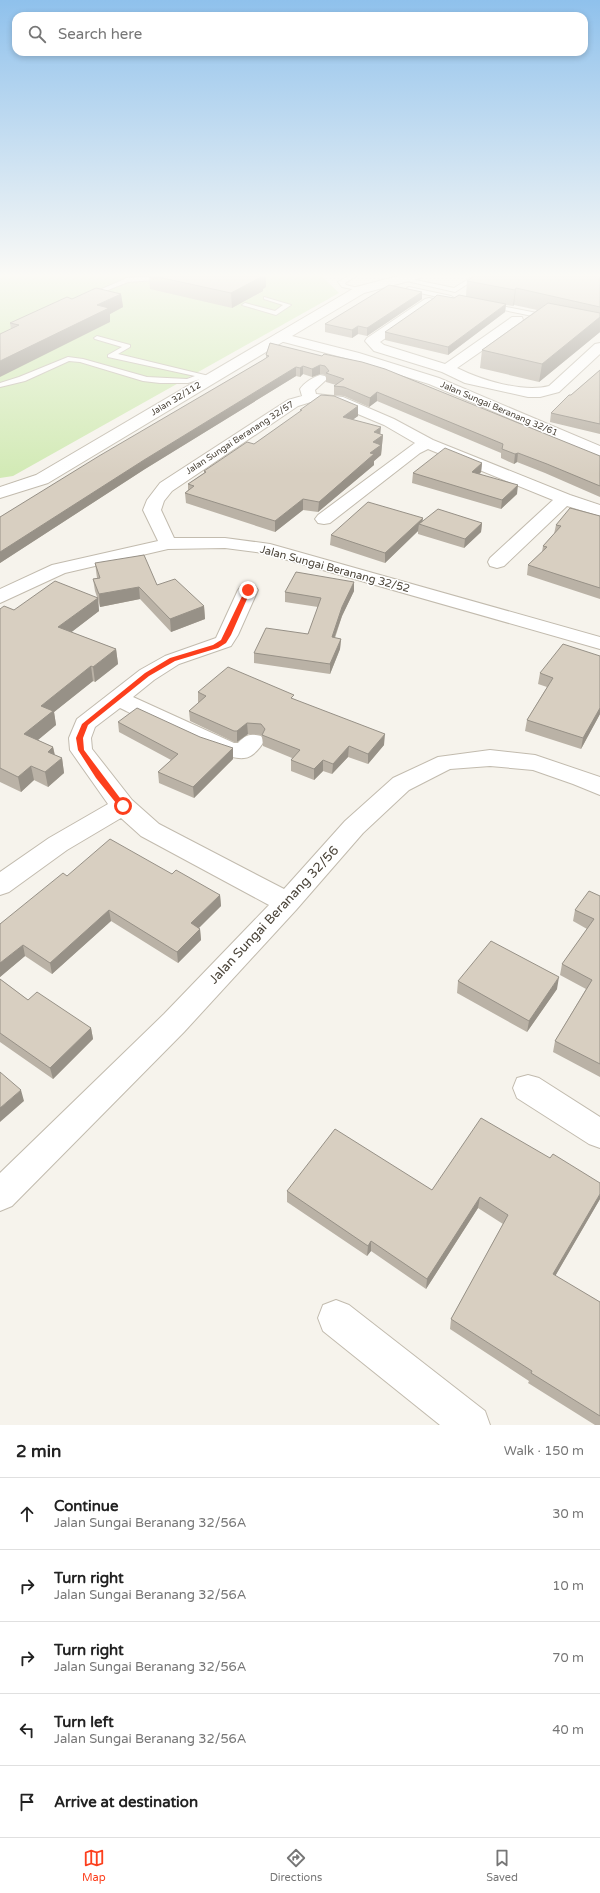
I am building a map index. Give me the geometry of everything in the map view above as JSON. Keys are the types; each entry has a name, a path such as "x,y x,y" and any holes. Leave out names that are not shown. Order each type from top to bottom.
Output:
{"street":[{"name":"Jalan 32/112","path":"0,493 42,478 207,377 273,342"},
{"name":"Jalan Sungai Beranang 32/61","path":"298,342 354,356 428,379 600,452"},
{"path":"372,342 379,348 446,369 470,380 528,393 540,393 554,389 600,347"},
{"path":"428,379 446,369 486,342"},
{"path":"310,398 307,389 320,379"},
{"name":"Jalan Sungai Beranang 32/57","path":"168,544 152,510 156,500 166,486 293,403 310,398 338,400 389,422 428,443 564,499 600,511"},
{"path":"324,519 414,450 428,443"},
{"path":"497,562 564,499"},
{"name":"Jalan Sungai Beranang 32/52","path":"0,598 16,588 59,569 168,544 225,543 264,548 600,643"},
{"path":"248,590 224,642 172,660 147,675 85,724 80,738 81,750 123,806 150,830 287,903"},
{"path":"117,698 230,750 243,751 253,741"},
{"name":"Jalan Sungai Beranang 32/56","path":"0,1195 174,1023 287,903 354,827 401,784 446,762 490,758 535,763 581,778 600,786"},
{"path":"0,885 58,844 123,806"},
{"path":"528,1088 600,1134"},
{"path":"336,1318 471,1425"}],"lane":[{"path":"96,364 128,346 111,342"},
{"path":"60,353 68,359"},
{"path":"112,355 207,377"},
{"path":"0,385 22,378 68,359 75,359 96,364 160,381 188,381 207,377"}],"green space":[{"path":"0,342 253,342 13,476 0,478"}],"building":[{"path":"0,342 40,342 0,361"},
{"path":"425,342 455,342 448,347"},
{"path":"494,342 570,342 542,364 482,350"},
{"path":"270,343 322,356 324,354 362,362 385,369 600,456 600,486 518,453 515,454 502,449 503,444 377,392 370,398 344,387 334,386 344,379 326,373 329,371 325,366 320,365 312,369 303,366 300,368 296,367 144,460 0,552 0,517 99,456 263,360 269,356 266,355"},
{"path":"600,370 600,424 551,413 569,395 571,395"},
{"path":"321,395 334,396 358,406 343,417 381,427 374,432 383,435 373,442 381,445 370,453 374,454 319,502 303,499 275,521 185,493 194,486 188,484 206,472 204,471 247,442 254,444"},
{"path":"445,448 482,463 472,472 518,485 502,500 413,473"},
{"path":"368,502 423,518 385,553 331,535"},
{"path":"570,508 600,516 600,588 528,565 547,547 543,546 561,526 556,525"},
{"path":"438,509 482,523 465,539 419,524"},
{"path":"144,555 157,585 175,579 204,606 170,619 139,587 99,594 93,579 100,578 95,563"},
{"path":"296,572 354,582 342,607 332,637 341,639 330,664 254,653 266,628 308,634 321,598 285,592"},
{"path":"55,581 98,598 58,627 116,649 93,667 91,666 41,706 53,711 24,734 53,747 48,752 62,758 45,772 31,766 18,777 0,768 0,609 4,606 14,610"},
{"path":"563,644 600,656 600,708 583,738 527,720 553,678 540,673"},
{"path":"228,667 294,695 291,698 385,734 368,754 349,746 333,764 323,760 314,769 291,760 300,750 262,735 265,729 261,724 247,723 237,731 234,731 189,711 206,696 198,692"},
{"path":"137,708 200,737 233,748 193,787 158,772 178,754 118,722"},
{"path":"110,839 172,874 176,870 220,895 191,923 200,929 177,952 109,910 50,963 23,945 0,963 0,924 63,873 67,876"},
{"path":"589,891 600,896 600,1064 555,1041 592,980 562,964 594,919 575,910"},
{"path":"491,941 559,977 529,1021 458,981"},
{"path":"0,979 28,1000 37,992 91,1028 50,1068 0,1033"},
{"path":"0,1072 21,1090 0,1108"},
{"path":"481,1118 550,1158 553,1154 600,1183 600,1194 553,1274 600,1302 600,1416 531,1373 532,1371 451,1319 508,1215 480,1197 427,1279 371,1241 368,1246 287,1191 335,1129 432,1190"}],"route":[{"path":"123,806 81,750 80,738 85,724 147,675 172,660 224,642 248,590"}]}
